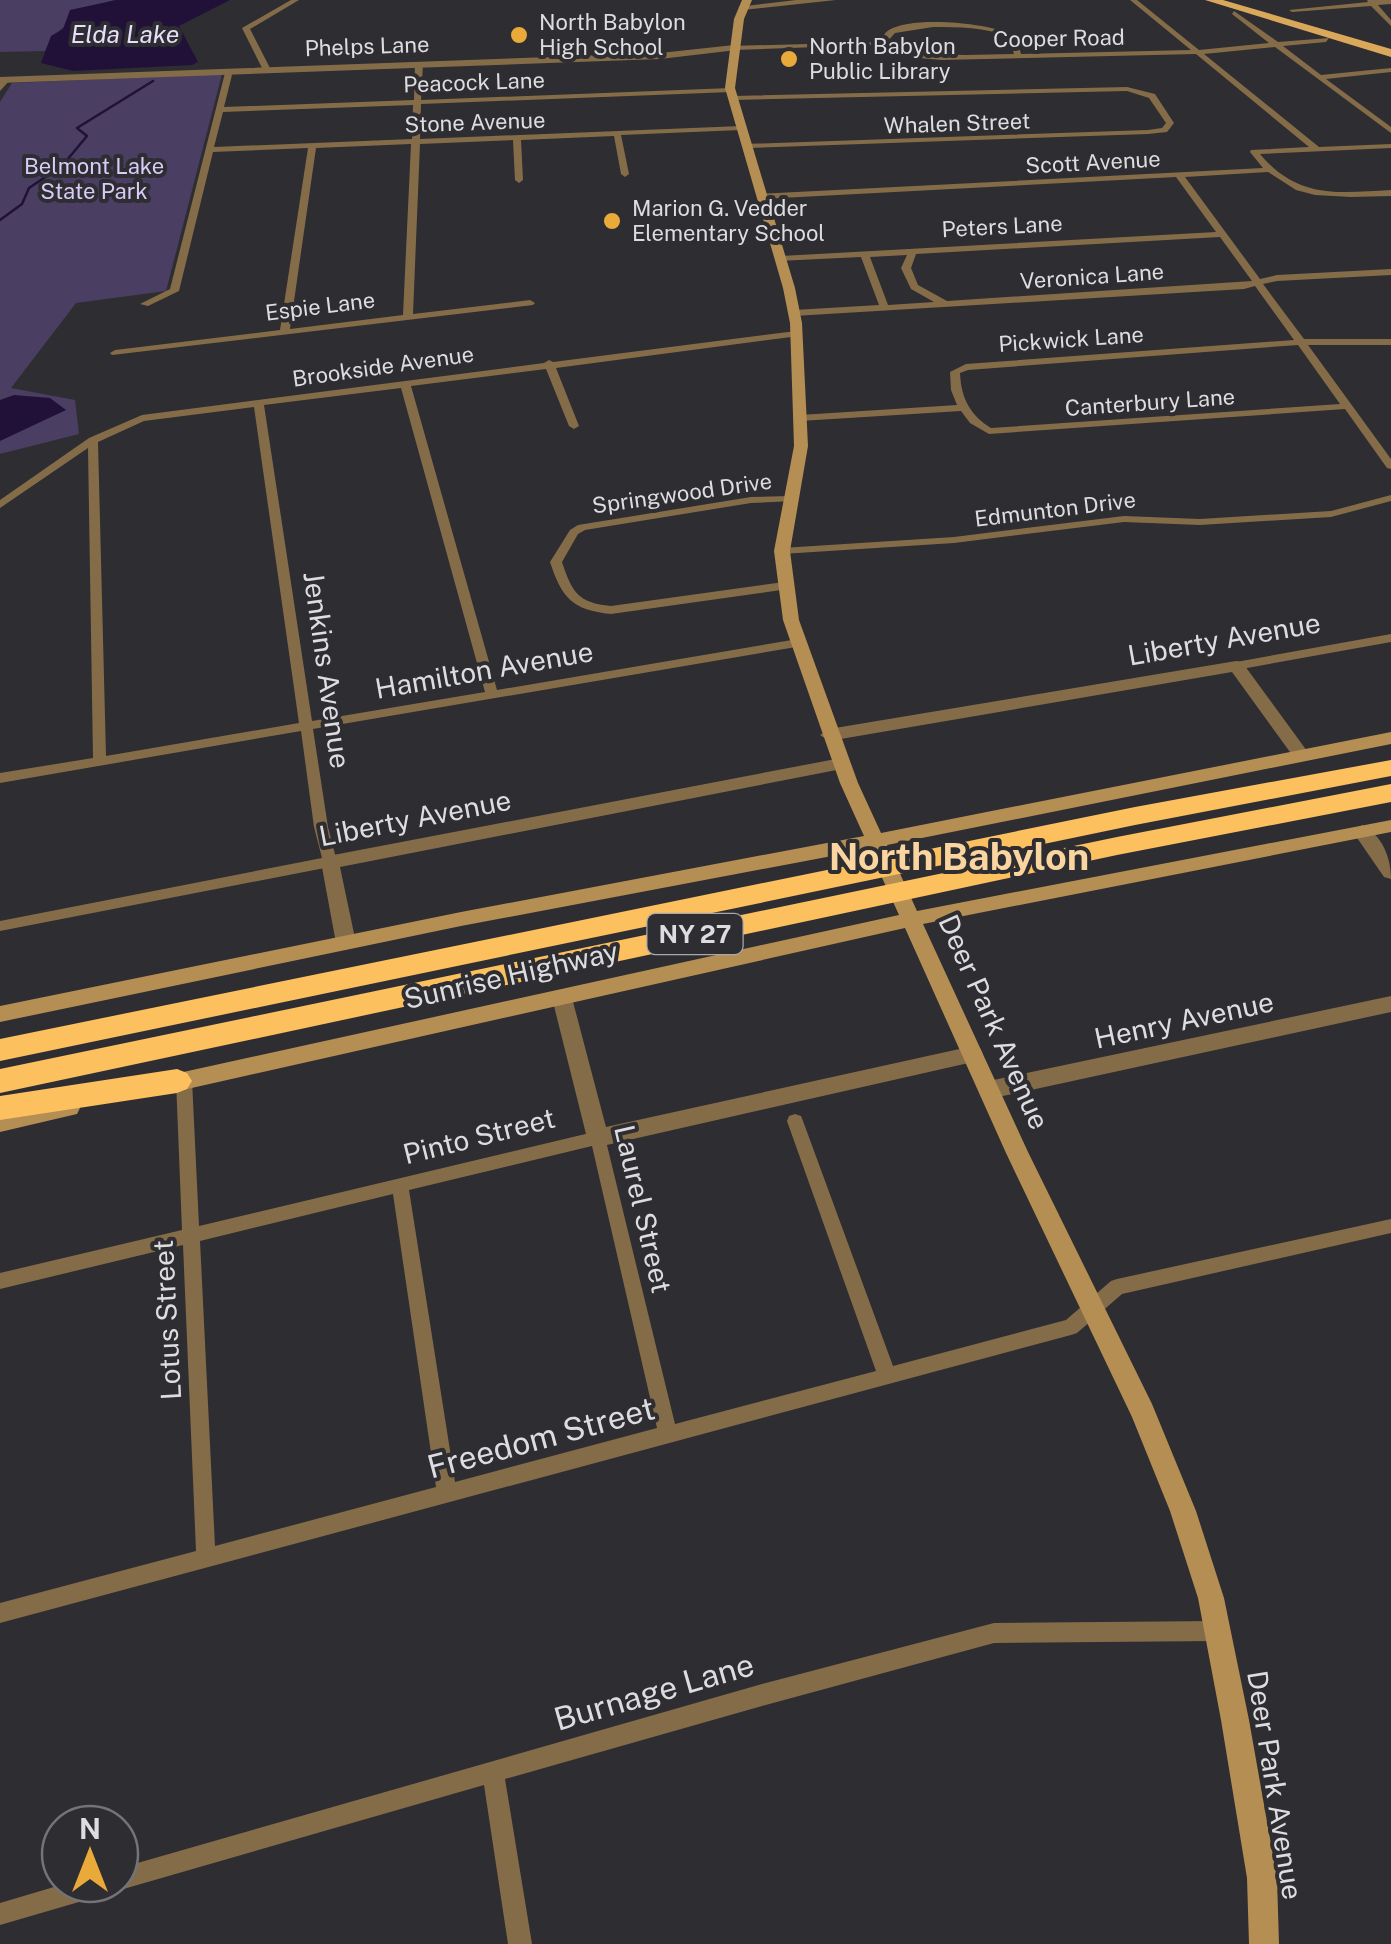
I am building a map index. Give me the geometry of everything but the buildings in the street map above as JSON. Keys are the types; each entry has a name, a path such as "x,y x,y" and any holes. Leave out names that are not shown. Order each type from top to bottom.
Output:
{"highway":[{"name":"Sunrise Highway","path":"0,1050 1099,823 1391,768"},
{"name":"Sunrise Highway","path":"0,1080 1084,852 1391,793"},
{"path":"0,1108 181,1080"}],"main road":[{"path":"1211,0 1391,54"},
{"name":"Deer Park Avenue","path":"745,3 734,48 732,94 781,259 796,334 800,454 782,552 784,586 798,643 829,734 866,823 1091,1309 1143,1412 1184,1511 1211,1598 1262,1878 1264,1944"},
{"path":"1234,6 1391,46"},
{"path":"0,1014 1391,738"},
{"name":"Sunrise Highway","path":"0,1122 999,900 1391,826"}],"street":[{"path":"267,70 246,28 296,0"},
{"path":"745,3 831,0"},
{"path":"1133,0 1318,150"},
{"path":"1371,1 1391,24"},
{"path":"1292,10 1391,2"},
{"path":"1234,6 1278,45 1391,130"},
{"path":"882,44 898,29 990,28 1012,36 1018,56"},
{"path":"1096,40 1106,54"},
{"name":"Cooper Road","path":"734,48 882,44 931,58 1197,52 1326,40"},
{"name":"Phelps Lane","path":"2,83 660,56 734,48"},
{"path":"408,316 419,64"},
{"path":"1321,77 1391,70"},
{"path":"146,304 174,291 229,71"},
{"name":"Peacock Lane","path":"220,110 732,94 1136,90 1153,98 1170,123 1167,128"},
{"name":"Stone Avenue","path":"210,150 741,128"},
{"name":"Whalen Street","path":"747,146 954,142 1167,128"},
{"path":"618,134 625,174"},
{"path":"516,138 519,180"},
{"path":"285,331 312,146"},
{"path":"1391,146 1254,152 1267,170 1314,196 1391,193"},
{"name":"Scott Avenue","path":"762,196 1267,170"},
{"path":"1179,174 1391,466"},
{"name":"Peters Lane","path":"781,259 1224,234"},
{"path":"912,252 906,268 914,287 948,305"},
{"path":"864,254 885,309"},
{"name":"Veronica Lane","path":"794,313 1244,286 1391,272"},
{"name":"Espie Lane","path":"115,353 530,303"},
{"name":"Brookside Avenue","path":"0,505 93,440 142,418 796,334"},
{"name":"Pickwick Lane","path":"963,408 954,380 955,372 966,367 1304,342 1391,342"},
{"path":"549,364 574,426"},
{"path":"405,384 492,694"},
{"name":"Jenkins Avenue","path":"259,403 321,827 346,944"},
{"name":"Canterbury Lane","path":"963,408 976,426 1009,432 1349,406"},
{"path":"800,418 963,408"},
{"path":"93,440 100,761"},
{"name":"Springwood Drive","path":"784,586 611,610 589,609 574,600 556,562 559,552 582,527 751,500 790,498"},
{"name":"Edmunton Drive","path":"782,552 954,540 1105,520 1200,522 1331,514 1391,498"},
{"name":"Liberty Avenue","path":"829,734 1391,638"},
{"name":"Hamilton Avenue","path":"0,778 798,643"},
{"path":"1236,666 1301,754"},
{"name":"Liberty Avenue","path":"0,926 841,764"},
{"path":"1362,832 1391,872"},
{"name":"Laurel Street","path":"562,998 668,1434"},
{"name":"Henry Avenue","path":"989,1090 1391,1004"},
{"name":"Pinto Street","path":"0,1281 598,1138 972,1054"},
{"name":"Lotus Street","path":"181,1080 206,1558"},
{"path":"795,1121 887,1376"},
{"path":"400,1186 447,1495"},
{"name":"Freedom Street","path":"0,1613 1071,1326 1117,1287 1391,1226"},
{"name":"Burnage Lane","path":"140,1873 994,1633 1216,1631"},
{"path":"493,1772 520,1944"},
{"path":"0,1914 40,1902"}],"green space":[{"path":"0,0 116,0 74,19 45,51 0,52"},
{"name":"Belmont Lake State Park","path":"222,74 166,291 76,303 11,388 75,400 79,434 0,454 0,102 12,83"}],"water":[{"name":"Elda Lake","path":"116,0 230,0 179,26 198,62 192,65 73,71 41,63 51,36 63,29 70,10"},
{"path":"14,395 50,398 66,410 0,441 0,400"}],"waterway":[{"path":"0,220 22,204 29,188 62,166 87,136 77,128 153,81"}],"place":[{"name":"North Babylon High School","path":"519,35"},
{"name":"North Babylon Public Library","path":"789,59"},
{"name":"Marion G. Vedder Elementary School","path":"612,221"}],"district":[{"name":"North Babylon","path":"959,857"}]}
